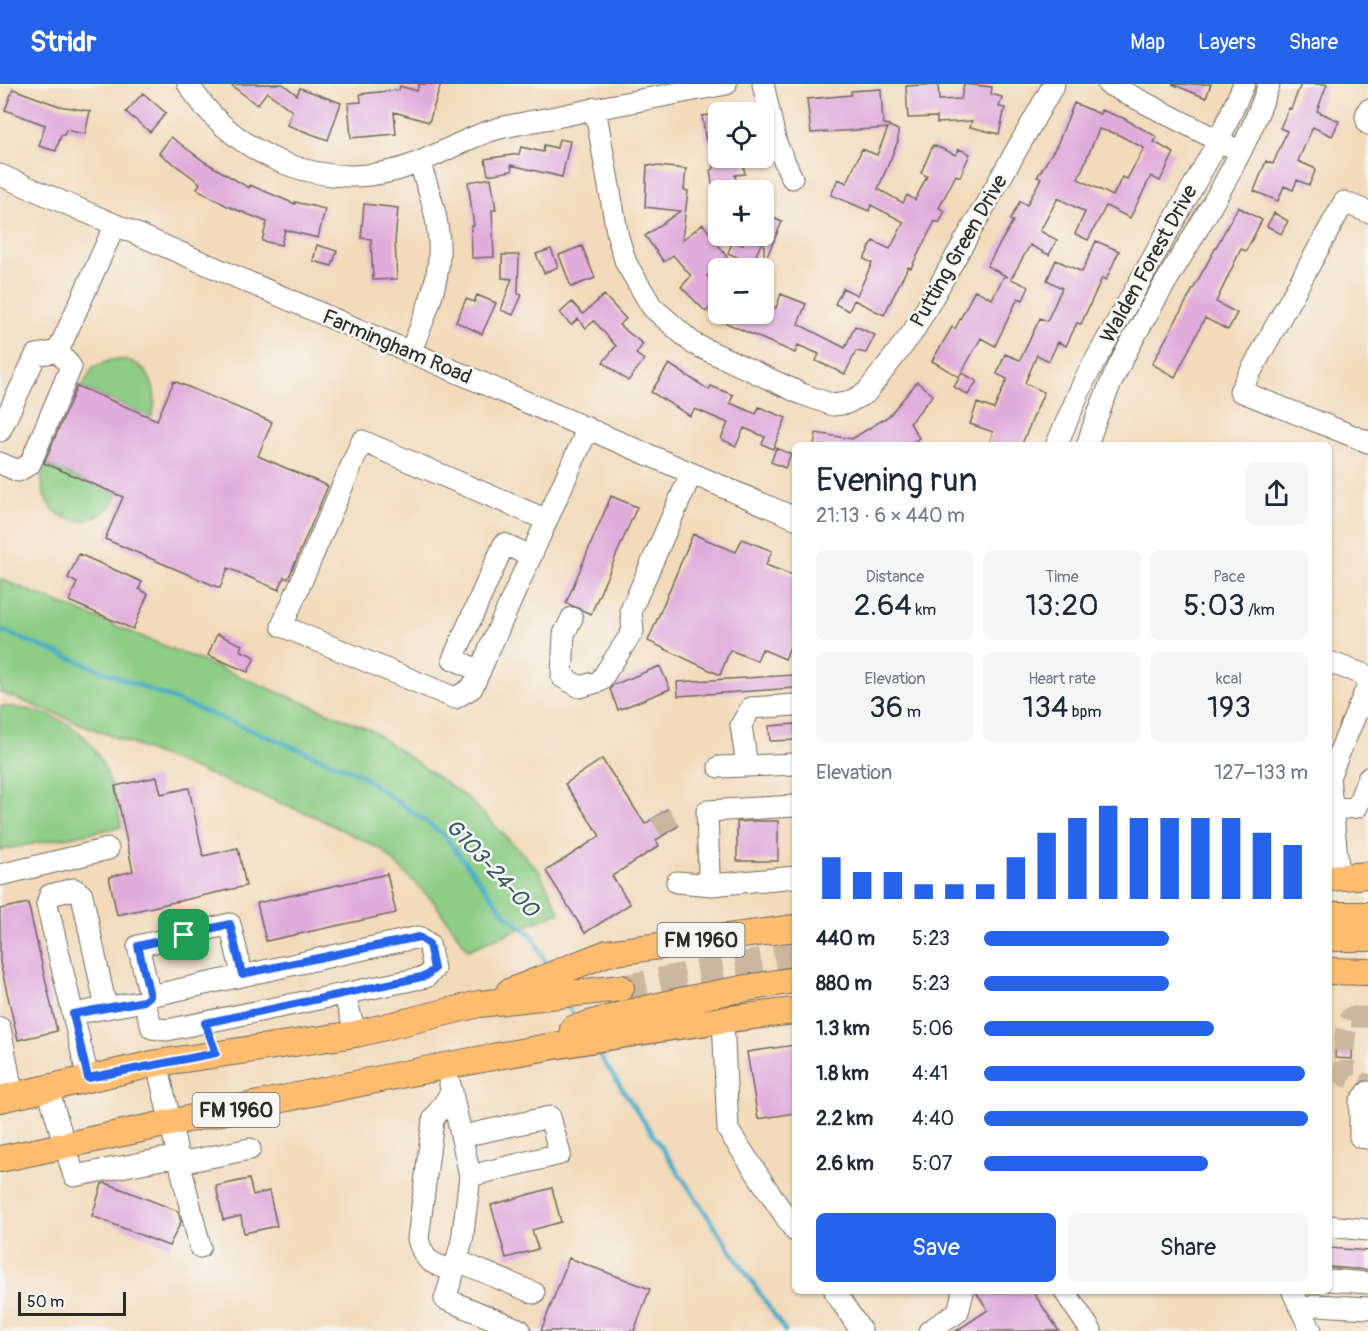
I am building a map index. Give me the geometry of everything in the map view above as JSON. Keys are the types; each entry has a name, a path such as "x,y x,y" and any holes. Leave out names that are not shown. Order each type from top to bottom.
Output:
{"main road":[{"path":"1334,878 1368,875"},
{"path":"1332,915 1368,915"},
{"name":"FM 1960","path":"470,1006 607,953 792,928"},
{"path":"1332,938 1368,938"},
{"path":"1332,971 1368,972"},
{"name":"FM 1960","path":"0,1159 481,1058 622,1024 731,990 792,980"},
{"name":"FM 1960","path":"6,1098 158,1063 356,1034 470,1006 621,988"},
{"name":"FM 1960","path":"622,1024 723,1019 792,1011"}],"street":[{"path":"188,84 201,104 238,139 272,160 316,173 359,176 398,169 494,130 595,108 726,84"},
{"path":"763,84 776,143 792,178"},
{"name":"Putting Green Drive","path":"595,108 620,246 626,263 652,307 694,344 821,402 847,403 866,393 913,332 1054,84"},
{"path":"1108,84 1240,152"},
{"name":"Walden Forest Drive","path":"1058,442 1085,379 1219,140 1244,84"},
{"name":"Walden Forest Drive","path":"1088,442 1106,391 1240,152 1269,84"},
{"path":"1368,110 1366,116 1368,124"},
{"path":"410,353 430,304 440,265 439,230 418,162"},
{"name":"Farmingham Road","path":"0,175 792,517"},
{"path":"1368,212 1344,202 1240,391 1324,436 1368,442"},
{"path":"58,351 115,225"},
{"path":"0,431 36,355 58,351"},
{"path":"0,463 18,471 30,464 71,367 58,351"},
{"path":"1085,379 1106,391"},
{"path":"547,520 362,441 282,626 454,698 472,688 480,671 588,428"},
{"path":"572,618 564,634 562,677 580,687 600,681 633,631 631,610 691,474"},
{"path":"480,671 453,659 483,591 504,544 531,556"},
{"path":"1332,663 1368,676"},
{"path":"1332,772 1363,716 1368,685"},
{"path":"747,766 741,725 751,708 792,705"},
{"path":"719,767 792,764"},
{"path":"1333,808 1357,807 1368,778"},
{"path":"1332,800 1334,878"},
{"path":"712,885 709,875 707,811 792,806"},
{"path":"0,875 108,849"},
{"path":"677,882 712,885 792,877"},
{"path":"88,1078 47,904 50,895 74,889 82,895 106,1008"},
{"path":"73,1014 106,1008 147,998 242,974 419,937 429,944 434,969 426,976 167,1030 152,1028 147,998 138,946 230,924 242,974"},
{"path":"344,994 356,1034"},
{"path":"723,1019 728,1130 792,1226"},
{"path":"205,1023 216,1053"},
{"path":"0,1028 6,1098"},
{"path":"158,1063 200,1246"},
{"path":"444,1066 452,1090 470,1176 456,1266 445,1299 520,1330"},
{"path":"48,1089 74,1176 250,1149"},
{"path":"452,1090 433,1120 418,1239 423,1256 429,1262 456,1266 534,1293"},
{"path":"1368,1092 1360,1102 1360,1137 1368,1137"},
{"path":"462,1136 550,1117 560,1154 470,1176"},
{"path":"1332,1226 1368,1230"},
{"path":"1332,1280 1368,1283"},
{"path":"836,1294 861,1331"},
{"path":"929,1331 958,1312 962,1294"},
{"path":"1066,1294 1091,1331"},
{"path":"1297,1301 1317,1305 1368,1308"},
{"path":"1297,1301 1311,1331"}],"green space":[{"path":"111,360 130,361 145,371 154,393 151,418 82,388 93,367"},
{"path":"45,464 118,495 106,510 93,518 79,520 65,517 54,510 45,498 42,482"},
{"path":"0,579 369,729 470,800 539,871 560,912 468,950 434,902 381,849 311,815 0,692"},
{"path":"0,706 29,710 52,717 72,727 87,740 99,756 108,776 121,827 0,850"}],"building":[{"path":"230,84 283,84 297,95 300,88 341,103 328,140 287,125 292,111 267,92 257,105"},
{"path":"419,84 441,84 429,122 394,112 396,134 351,138 348,103 361,102 360,94 399,90 400,86 417,91"},
{"path":"938,84 939,100 961,99 964,84 992,87 991,94 1002,97 999,107 1005,108 999,134 970,127 972,121 937,123 937,117 908,118 906,86"},
{"path":"1172,84 1211,84 1206,98"},
{"path":"1301,84 1327,84 1317,111 1339,121 1332,136 1313,127 1298,161 1316,169 1309,185 1297,180 1293,190 1284,186 1278,201 1254,191 1266,161 1273,164 1287,131 1280,128"},
{"path":"13,89 59,106 90,111 85,134 66,130 64,135 61,135 56,151 39,146 45,125 5,110"},
{"path":"881,89 883,123 898,130 898,141 878,189 903,203 907,195 915,200 927,176 921,173 933,145 956,155 959,149 970,154 960,177 956,175 939,208 945,211 939,223 935,221 884,315 854,300 849,311 835,304 843,288 857,295 872,263 864,259 873,241 890,249 904,222 871,205 869,211 831,195 838,179 847,183 862,149 877,155 888,128 811,133 807,99 851,95 851,91"},
{"path":"143,93 166,113 150,132 126,112"},
{"path":"1074,103 1100,114 1101,110 1123,118 1157,137 1154,142 1174,153 1160,181 1151,176 1130,218 1106,206 1088,240 1075,234 1085,212 1058,198 1040,231 1057,240 1049,255 1030,245 1011,279 1029,287 1023,300 1018,298 995,346 981,338 959,377 932,361 952,327 955,329 975,290 992,299 1004,276 1008,277 987,266 1013,221 1010,220 1020,201 1027,205 1041,178 1037,177 1057,145","holes":["1099,129 1117,134 1144,148 1127,179 1122,177 1113,196 1078,179"]},
{"path":"708,115 708,141 706,141 702,116"},
{"path":"171,137 205,162 249,188 250,185 295,204 295,202 325,209 318,238 285,230 281,245 262,241 267,222 227,206 197,189 200,183 159,153"},
{"path":"559,139 570,141 562,177 511,165 512,171 488,175 485,159 519,154 521,147 543,152 544,145 557,148"},
{"path":"647,165 686,169 684,190 688,191 682,240 703,224 708,231 708,246 719,246 727,257 708,258 708,310 706,312 681,287 691,276 673,255 664,262 645,236 680,211 645,207"},
{"path":"744,168 745,174 735,175 736,180 712,180 710,170"},
{"path":"491,178 496,210 492,210 494,257 472,258 471,226 474,226 468,182"},
{"path":"364,204 398,208 395,242 397,279 373,280 371,239 361,238"},
{"path":"1238,207 1262,220 1246,251 1241,249 1216,302 1237,313 1228,330 1205,318 1175,377 1152,364"},
{"path":"1274,213 1288,221 1281,234 1267,226"},
{"path":"774,218 782,222 774,240"},
{"path":"1096,241 1119,251 1106,280 1102,278 1081,324 1077,323 1066,346 1058,342 1049,361 1037,355 1025,383 1044,392 1023,442 989,442 993,432 970,424 977,403 994,409 1007,379 997,374 1005,354 1020,360 1040,318 1047,321 1062,288 1047,280 1056,260 1082,272"},
{"path":"317,245 337,251 332,266 313,261"},
{"path":"582,246 595,278 571,287 559,255"},
{"path":"731,246 760,246 755,258 739,258 728,253"},
{"path":"764,246 771,246 766,258 764,258"},
{"path":"551,249 558,267 544,273 536,254"},
{"path":"502,255 519,255 518,294 522,295 513,315 501,310 512,279 502,278"},
{"path":"781,294 806,304 798,324 845,348 855,326 875,335 866,353 856,351 845,374 816,361 819,354 798,345 795,353 728,324 774,324 774,307 776,308"},
{"path":"477,295 496,303 482,334 456,322 466,299 474,302"},
{"path":"604,295 626,319 619,325 643,344 636,354 644,360 628,381 603,362 616,346 594,321 586,328 578,319 571,325 560,313 572,302 583,314"},
{"path":"669,364 709,390 711,386 733,395 730,403 756,414 759,407 786,418 773,449 762,444 765,437 744,428 736,446 721,439 728,423 695,409 690,416 651,392"},
{"path":"962,373 977,381 968,395 954,387"},
{"path":"174,381 272,422 258,456 328,486 288,579 284,577 279,590 228,568 220,588 105,539 123,497 44,463 77,386 157,420"},
{"path":"917,382 933,395 910,423 919,438 913,442 815,442 816,433 852,439 889,416"},
{"path":"776,448 791,454 785,468 771,462"},
{"path":"611,496 637,507 591,614 566,603"},
{"path":"693,534 736,552 742,539 772,551 766,565 792,575 792,642 785,659 762,649 757,661 730,650 720,675 648,641"},
{"path":"79,554 142,582 139,589 148,594 133,629 69,601 77,583 68,578"},
{"path":"217,634 242,645 240,650 255,657 248,672 208,655"},
{"path":"660,666 670,689 618,710 610,689 613,685"},
{"path":"792,675 792,688 678,696 677,682"},
{"path":"792,724 792,740 770,741 769,726"},
{"path":"602,759 645,824 667,809 678,826 656,840 659,846 612,876 630,904 585,933 546,871 600,836 565,784"},
{"path":"157,777 161,794 189,788 203,856 238,848 246,886 117,915 109,877 133,871 115,786"},
{"path":"778,821 778,861 737,861 737,822"},
{"path":"387,874 396,913 266,941 257,903"},
{"path":"28,903 57,1031 18,1040 0,962 0,909"},
{"path":"1336,1034 1353,1034 1352,1059 1335,1058"},
{"path":"792,1045 792,1113 758,1119 747,1052"},
{"path":"249,1179 253,1195 269,1191 277,1226 244,1233 241,1216 223,1220 216,1186"},
{"path":"106,1183 178,1211 181,1222 169,1246 92,1216 102,1184"},
{"path":"552,1188 561,1222 532,1230 538,1249 506,1258 491,1205"},
{"path":"1332,1248 1368,1251 1368,1270 1332,1267"},
{"path":"569,1258 650,1289 634,1331 541,1331"},
{"path":"977,1294 1034,1294 1059,1331 956,1331 988,1310"}],"waterway":[{"name":"G103-24-00","path":"0,630 356,772 443,834 507,916 532,935 548,967"},
{"name":"G103-24-00","path":"565,1001 576,1020"},
{"name":"G103-24-00","path":"594,1047 785,1331"}],"tunnel":[{"path":"660,814 670,830"},
{"path":"621,988 792,956"},
{"path":"1368,1017 1351,1017 1346,1031 1344,1053 1345,1076 1368,1085"}],"route":[{"path":"230,924 242,974 419,937 429,944 434,969 426,976 205,1023 216,1053 88,1078 73,1014 144,1001 150,996 138,946 184,935 230,924"}]}
